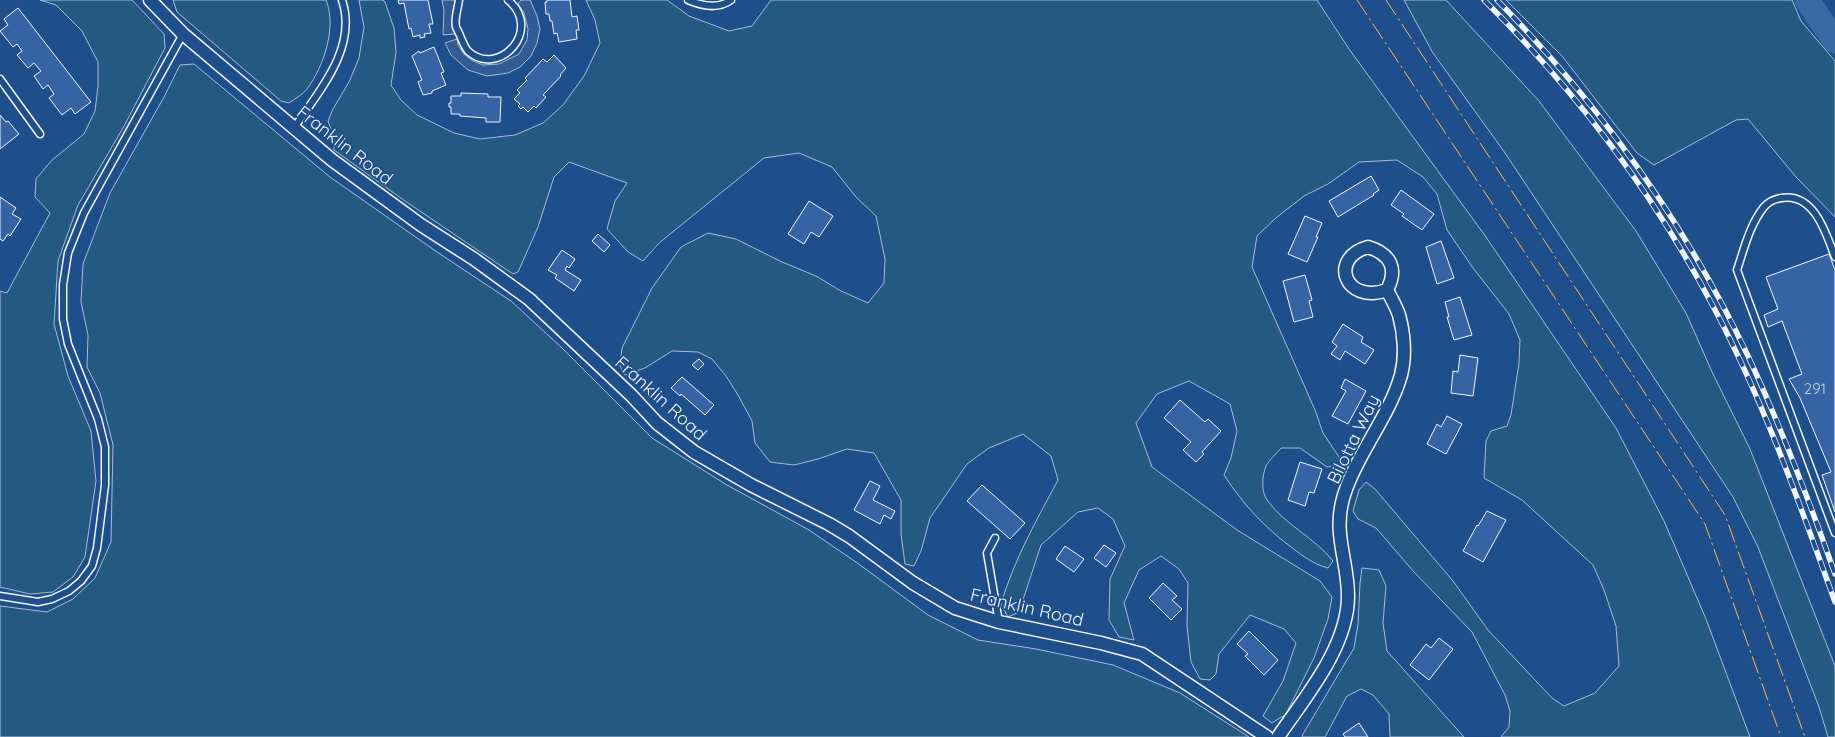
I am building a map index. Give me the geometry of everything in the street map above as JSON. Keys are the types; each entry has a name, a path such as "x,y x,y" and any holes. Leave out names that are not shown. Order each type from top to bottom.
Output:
{"street":[{"name":"Franklin Road","path":"150,0 183,34 332,160 529,299 658,422 694,452 751,485 829,524 849,536 912,583 955,608 999,622 1093,641 1142,654 1267,737"},
{"name":"Bilotta Way","path":"1278,737 1331,658 1347,618 1348,597 1346,572 1340,541 1339,518 1344,495 1402,375 1404,355 1398,314 1387,290"}],"lane":[{"path":"294,128 337,63 345,35 342,0"},
{"path":"458,0 456,26 467,51 483,59 497,59 510,52 519,38 522,19 517,7 508,0"},
{"path":"688,0 706,5 723,6 731,0"},
{"path":"0,596 38,602 52,599 81,581 92,566 97,548 105,485 105,447 98,418 68,344 63,319 63,285 68,253 84,213 183,34"},
{"path":"0,79 40,134"},
{"path":"1835,257 1818,216 1808,204 1799,198 1787,197 1774,199 1765,205 1757,218 1737,270 1835,533"},
{"path":"995,538 987,553 999,622"}],"shaded area":[{"path":"40,0 132,0 164,34 165,48 123,128 78,205 58,261 54,324 68,376 91,431 96,481 85,557 73,577 53,592 30,594 0,587 0,291 7,293 50,213 35,197 36,179 52,160 84,134 95,111 98,86 98,62 82,31 56,5"},
{"path":"173,0 326,0 330,22 329,34 319,69 303,93 289,103 281,101 177,12"},
{"path":"359,0 383,0 385,2 394,28 396,52 391,85 401,100 417,115 454,133 480,139 515,135 543,123 563,105 584,76 600,43 595,20 586,0 667,0 689,16 729,31 752,26 771,0 1317,0 1349,49 1486,237 1616,428 1664,521 1706,619 1750,737 1501,737 1509,727 1510,711 1505,695 1472,632 1414,572 1376,528 1358,519 1353,511 1359,490 1366,482 1375,489 1453,581 1488,630 1552,698 1564,706 1595,693 1619,666 1616,626 1593,565 1522,500 1484,478 1486,441 1491,431 1507,426 1511,415 1519,363 1520,340 1509,314 1473,268 1447,230 1437,194 1423,177 1397,160 1359,162 1328,184 1304,196 1277,217 1257,236 1252,267 1315,410 1323,433 1339,457 1340,465 1327,467 1300,448 1281,448 1266,466 1263,479 1264,493 1274,509 1333,561 1328,568 1304,557 1271,531 1246,505 1224,475 1231,458 1237,431 1230,404 1189,381 1157,394 1136,423 1152,467 1237,530 1320,581 1332,597 1328,619 1314,658 1286,714 1272,723 1263,716 1283,681 1296,643 1284,629 1250,615 1219,654 1216,674 1210,680 1200,679 1191,662 1187,626 1188,583 1179,569 1161,556 1139,570 1124,603 1134,640 1119,637 1109,620 1110,579 1125,546 1113,519 1098,508 1078,512 1041,545 1019,612 1008,617 1001,604 1006,588 1026,541 1058,480 1051,456 1023,434 989,448 967,464 930,518 921,551 914,566 905,564 901,534 901,500 874,453 847,449 794,465 770,462 755,443 752,421 726,376 712,359 698,352 672,351 645,368 625,375 620,366 622,348 652,288 681,247 708,233 736,239 782,262 816,276 841,291 868,303 884,283 885,259 876,216 856,197 832,167 799,153 764,158 659,243 643,261 628,252 607,229 615,201 627,183 569,162 554,177 538,227 518,272 513,274 334,150 333,135 328,121 349,82 359,58 364,27"},
{"path":"442,0 454,0 456,9 455,34 443,35 444,10"},
{"path":"521,0 530,0 540,29 537,43 531,56 520,67 508,73 487,76 468,70 451,55 445,43 457,39 458,45 464,54 473,61 483,65 499,64 519,54 527,40 528,29 524,13 518,4"},
{"path":"1404,0 1446,0 1539,101 1636,231 1686,313 1713,374 1750,449 1835,666 1835,737 1828,737 1819,707 1758,547 1733,497 1505,153 1433,53"},
{"path":"1506,0 1792,0 1801,21 1835,61 1835,217 1796,177 1748,119 1736,120 1654,165 1637,153 1562,56"},
{"path":"194,64 330,177 511,301 561,347 652,438 727,485 809,530 928,615 978,640 1036,649 1113,665 1180,693 1249,737 0,737 0,606 47,612 73,599 95,578 111,542 113,445 100,393 87,367 88,335 81,302 83,264 110,193 180,65"},
{"path":"1362,568 1379,570 1386,586 1383,623 1387,651 1464,737 1390,737 1389,714 1373,695 1361,689 1347,696 1325,737 1302,737 1354,648 1358,624"}],"building":[{"path":"398,0 428,0 433,24 429,24 431,33 424,34 425,37 420,38 420,35 413,37 411,28 409,29 404,3 399,4"},
{"path":"547,0 570,0 572,17 577,16 579,30 576,30 577,39 559,42 557,33 554,34 549,14 546,14 545,2"},
{"path":"18,8 91,102 75,114 71,108 62,115 49,98 54,94 48,85 43,89 34,76 41,71 34,63 28,68 17,55 22,51 17,44 13,47 0,31 8,25 4,19"},
{"path":"434,47 444,72 441,73 446,85 432,91 432,93 423,95 418,82 422,80 412,56 419,51 420,53"},
{"path":"554,55 566,68 543,95 546,97 536,108 534,106 528,112 523,107 521,109 518,106 520,104 514,99 520,93 517,90 527,80 525,78 543,59 547,62"},
{"path":"461,93 488,94 488,97 501,97 500,122 486,122 486,118 451,114 449,103 451,103 451,96 461,96"},
{"path":"0,115 19,134 0,149"},
{"path":"1371,176 1379,190 1338,217 1329,201"},
{"path":"1401,190 1434,214 1422,230 1402,216 1404,214 1391,205"},
{"path":"0,197 16,208 12,214 21,219 10,236 8,234 3,241 0,239"},
{"path":"809,201 833,216 819,237 811,232 804,244 788,234"},
{"path":"1305,216 1322,223 1307,262 1288,254"},
{"path":"598,234 610,245 604,252 592,241"},
{"path":"1441,241 1454,278 1437,284 1426,247"},
{"path":"562,250 575,259 569,268 567,266 565,270 581,280 574,291 555,278 557,275 548,270"},
{"path":"1829,254 1835,270 1835,512 1822,475 1831,472 1800,398 1789,379 1802,374 1782,321 1768,327 1764,315 1778,309 1766,277"},
{"path":"1305,275 1312,300 1309,301 1313,317 1294,322 1283,281"},
{"path":"1460,297 1472,335 1454,340 1447,317 1449,317 1445,302"},
{"path":"1343,324 1363,337 1361,342 1374,350 1365,364 1345,351 1340,360 1331,354 1337,346 1332,342"},
{"path":"1460,355 1478,358 1473,396 1451,393 1453,371 1458,372"},
{"path":"699,359 704,364 698,370 692,365"},
{"path":"682,377 714,405 705,415 681,394 680,396 671,388"},
{"path":"1345,379 1366,391 1348,424 1332,416 1346,391 1341,388"},
{"path":"1180,400 1205,422 1208,419 1221,431 1202,452 1204,454 1196,462 1183,450 1191,442 1164,418"},
{"path":"1447,416 1462,424 1446,454 1427,444 1437,424 1441,427"},
{"path":"1300,462 1322,469 1314,493 1309,492 1305,506 1288,500"},
{"path":"870,481 880,486 873,500 895,511 891,519 884,515 880,524 854,510"},
{"path":"982,485 1025,523 1010,539 967,501"},
{"path":"1487,511 1506,520 1483,562 1463,551"},
{"path":"1104,545 1116,553 1106,567 1094,558"},
{"path":"1065,546 1084,559 1074,572 1056,559"},
{"path":"1163,583 1177,596 1172,600 1182,609 1171,620 1149,598"},
{"path":"1249,631 1278,660 1264,675 1245,656 1248,654 1237,644"},
{"path":"1439,638 1453,649 1429,680 1410,665 1426,644 1431,648"},
{"path":"1359,723 1368,737 1345,737 1343,734"}],"waterway":[{"path":"1807,0 1835,41"}],"railway":[{"path":"1484,0 1550,70 1611,145 1639,184 1691,266 1732,344 1765,416 1835,602"},
{"path":"1497,0 1571,81 1605,124 1638,168 1697,259 1724,307 1772,410 1835,574"}],"power":[{"path":"1357,0 1705,524 1781,737"},
{"path":"1386,0 1725,515 1805,737"}]}
